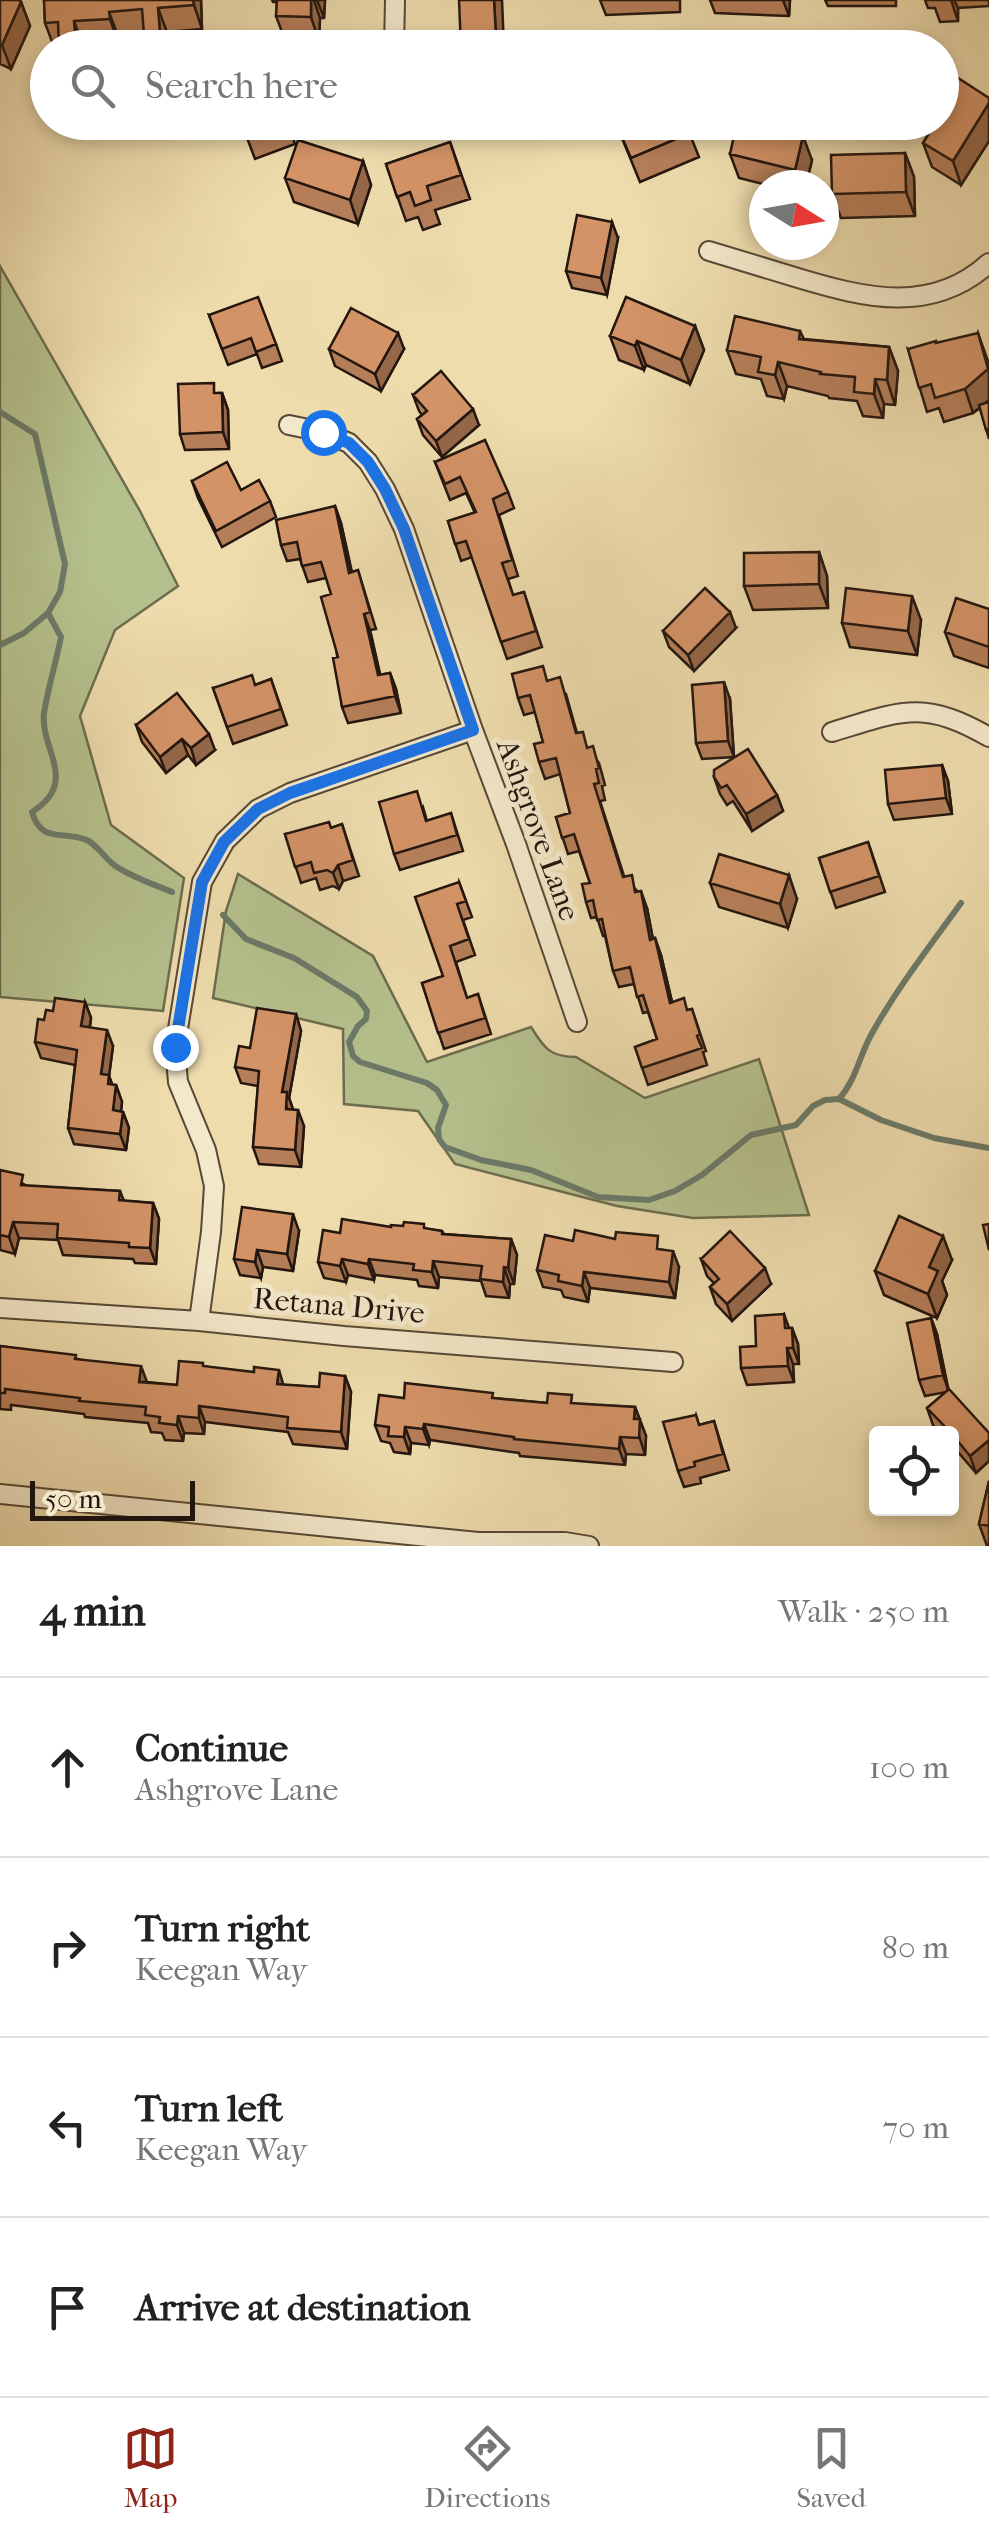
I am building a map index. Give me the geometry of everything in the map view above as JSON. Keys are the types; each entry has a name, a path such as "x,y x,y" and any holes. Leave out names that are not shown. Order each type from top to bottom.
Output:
{"street":[{"path":"394,30 395,0"},
{"path":"709,252 835,289 916,298 958,286 989,263"},
{"name":"Ashgrove Lane","path":"289,424 349,443 368,462 385,489 410,547 577,1022"},
{"path":"832,732 916,711 952,718 989,736"},
{"path":"199,1321 214,1186 206,1150 178,1082 175,1047 202,882 224,842 258,809 290,793 473,730"},
{"name":"Retana Drive","path":"0,1308 673,1362"},
{"path":"0,1494 492,1543 565,1542 589,1546"}],"green space":[{"path":"0,266 140,511 178,586 115,630 80,716 111,825 184,878 163,1011 0,997"},
{"path":"238,874 373,956 427,1062 531,1027 549,1050 576,1057 645,1098 759,1059 809,1215 693,1218 617,1206 455,1164 418,1111 344,1104 343,1029 213,998 226,911"}],"building":[{"path":"0,0 21,2 2,45 0,44"},
{"path":"44,0 193,0 194,5 158,8 160,30 144,30 142,9 109,12 110,19 74,21 75,30 58,30 58,22 45,23"},
{"path":"277,0 311,0 311,17 276,16"},
{"path":"459,0 494,0 496,30 460,30"},
{"path":"959,79 989,98 953,161 923,143 959,140"},
{"path":"298,140 363,161 350,200 285,178"},
{"path":"623,140 673,140 631,158"},
{"path":"733,140 802,140 795,170 730,154"},
{"path":"450,142 461,175 427,186 431,200 415,206 410,192 397,197 386,164"},
{"path":"905,153 906,192 839,194 839,170 831,170 831,155"},
{"path":"577,215 612,222 601,278 566,271"},
{"path":"258,297 276,344 256,352 251,338 222,349 209,315"},
{"path":"626,297 695,326 681,360 637,341 635,346 610,336"},
{"path":"351,308 398,333 375,374 329,349"},
{"path":"735,316 800,331 799,339 889,347 887,380 875,379 874,394 854,392 855,377 820,374 778,362 775,375 758,372 761,357 727,350"},
{"path":"978,333 988,369 965,389 935,398 931,384 919,388 908,349"},
{"path":"441,371 473,409 436,441 417,419 427,411 413,395"},
{"path":"214,383 214,393 222,393 223,432 180,434 178,384"},
{"path":"989,402 989,429 986,430 979,405"},
{"path":"485,440 508,492 493,499 512,560 502,563 513,595 524,592 536,631 501,642 466,541 455,544 448,521 476,512 460,477 445,484 435,462"},
{"path":"227,462 241,490 259,480 270,501 216,531 192,481"},
{"path":"335,506 349,573 358,570 370,612 364,614 378,675 390,673 395,696 342,707 333,658 338,657 321,597 331,594 321,562 302,566 297,542 281,545 276,520"},
{"path":"819,552 819,584 744,586 744,553"},
{"path":"705,588 730,612 688,655 663,631"},
{"path":"846,588 912,596 908,631 842,623"},
{"path":"956,598 989,609 989,647 945,632"},
{"path":"543,666 547,681 560,677 576,733 583,732 587,748 593,746 599,768 599,783 594,784 623,877 632,875 635,892 641,891 650,940 655,938 670,1003 684,998 700,1034 697,1036 702,1048 642,1068 635,1047 657,1039 643,995 637,997 630,967 613,971 602,919 597,920 593,900 586,902 582,884 590,883 574,834 562,838 556,817 570,813 556,758 539,762 534,744 543,742 530,695 518,698 512,674"},
{"path":"252,675 255,685 271,679 281,709 227,727 213,688"},
{"path":"724,682 728,741 696,743 692,685"},
{"path":"177,693 209,734 191,748 182,739 160,757 136,725"},
{"path":"748,749 777,795 746,814 727,785 721,788 714,770"},
{"path":"942,765 946,798 888,804 885,770"},
{"path":"417,791 426,821 451,813 457,835 394,854 379,802"},
{"path":"329,822 331,828 342,824 353,860 338,865 333,873 314,873 311,862 295,867 285,834"},
{"path":"868,842 879,876 830,892 819,858"},
{"path":"719,854 789,875 780,904 710,883"},
{"path":"459,882 466,901 457,904 469,939 450,946 467,998 478,994 485,1018 438,1033 422,983 443,976 415,897"},
{"path":"55,998 85,1002 81,1026 107,1030 101,1074 109,1075 108,1084 116,1085 113,1110 123,1112 120,1134 68,1128 77,1050 35,1042 38,1019 44,1020 46,1010 53,1011"},
{"path":"257,1008 296,1014 282,1092 287,1092 286,1109 298,1110 295,1150 253,1147 259,1071 235,1067 239,1046 250,1048"},
{"path":"0,1170 23,1175 21,1185 120,1191 119,1200 153,1203 150,1248 57,1238 58,1224 13,1222 9,1237 0,1235"},
{"path":"242,1207 293,1214 287,1254 257,1250 255,1262 234,1259"},
{"path":"899,1216 943,1236 929,1267 938,1271 928,1294 875,1271"},
{"path":"342,1219 391,1227 403,1226 404,1222 424,1224 424,1228 442,1234 511,1239 508,1268 504,1267 503,1282 480,1279 482,1266 433,1261 432,1272 413,1270 414,1264 369,1259 368,1264 342,1259 340,1266 318,1262 323,1230 340,1233"},
{"path":"989,1224 989,1250 983,1225"},
{"path":"575,1230 615,1239 616,1232 658,1236 657,1249 673,1251 669,1282 584,1272 582,1286 558,1281 559,1275 537,1270 545,1235 573,1241"},
{"path":"730,1231 765,1268 727,1304 710,1287 719,1279 701,1259"},
{"path":"784,1314 785,1328 792,1328 793,1348 787,1348 788,1366 741,1368 740,1347 756,1346 755,1316"},
{"path":"931,1318 943,1375 919,1380 907,1323"},
{"path":"0,1346 141,1366 139,1382 177,1385 179,1361 254,1372 254,1367 279,1370 277,1384 319,1387 320,1373 345,1376 341,1432 287,1428 288,1417 199,1406 199,1418 178,1416 177,1425 159,1423 160,1417 145,1415 146,1407 5,1389 5,1393 0,1393"},
{"path":"405,1383 493,1393 492,1398 547,1403 548,1393 572,1395 571,1403 635,1407 634,1419 640,1419 639,1438 620,1437 619,1449 514,1439 424,1424 423,1429 405,1427 404,1437 388,1436 389,1427 375,1425 379,1395 404,1398"},
{"path":"949,1389 989,1433 989,1440 970,1456 959,1443 959,1426 944,1426 927,1408"},
{"path":"696,1415 699,1425 714,1421 723,1454 678,1471 663,1422"},
{"path":"989,1481 989,1526 979,1524"}],"waterway":[{"path":"0,412 35,434 65,564 60,592 48,613 24,633 0,645"},
{"path":"48,613 61,637 44,713 56,777 46,801 32,812 36,822 46,832 88,841 114,865 172,892"},
{"path":"839,1099 881,1018 961,903"},
{"path":"223,915 246,939 294,958 357,997 367,1011 366,1019 349,1042 353,1056 437,1090 446,1105 438,1128 445,1147 481,1160 531,1170 598,1197 649,1200 675,1191 702,1175 751,1135 796,1125 813,1106 825,1100 839,1099 881,1120 934,1138 989,1148"}],"route":[{"path":"175,1047 202,882 224,842 258,809 290,793 473,730 404,529 385,489 368,462 349,443 323,432"}]}
